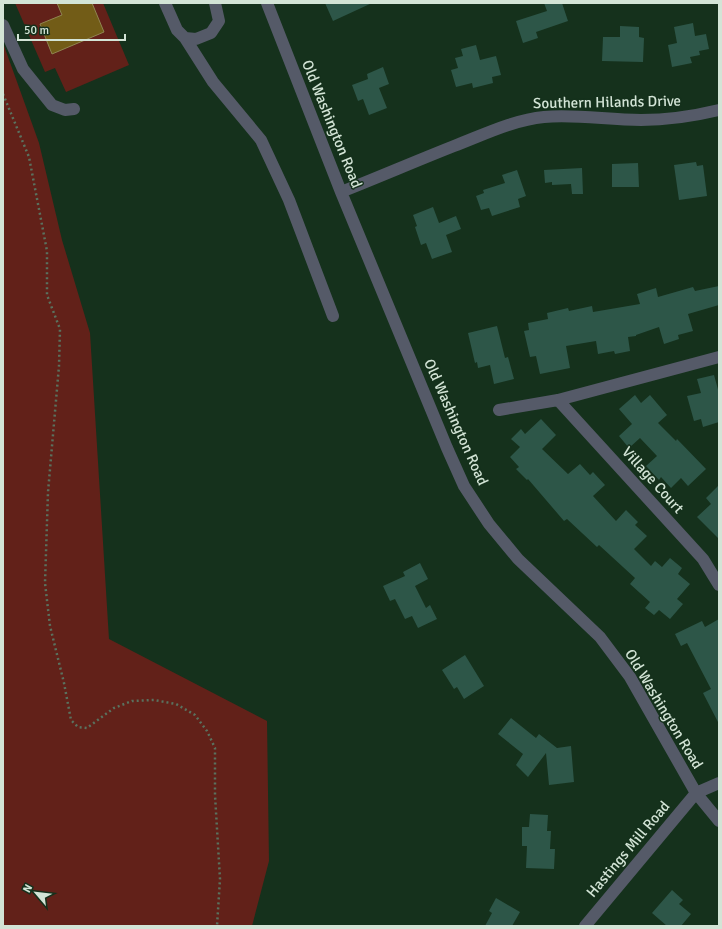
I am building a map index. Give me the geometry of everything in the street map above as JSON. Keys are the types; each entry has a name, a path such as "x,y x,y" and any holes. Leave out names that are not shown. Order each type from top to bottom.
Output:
{"street":[{"path":"165,3 178,30 185,38 213,82 261,140 289,200 333,316"},
{"path":"185,38 196,39 211,33 220,21 215,3"},
{"name":"Old Washington Road","path":"267,3 341,192 464,486 489,524 518,559 600,637 630,677 696,794 719,821"},
{"path":"3,25 23,69 52,105 65,110 74,109"},
{"name":"Southern Hilands Drive","path":"341,192 490,132 542,117 576,116 648,120 685,117 719,110"},
{"path":"499,410 558,400 719,357"},
{"name":"Village Court","path":"558,400 703,560 719,586"},
{"path":"696,794 719,783"},
{"name":"Hastings Mill Road","path":"584,926 696,794"}],"path":[{"path":"3,94 29,157 47,251 47,295 60,329 59,366 48,492 45,583 50,626 64,683 71,720 78,727 87,728 114,708 132,701 154,700 176,704 195,715 208,731 215,748 215,795 220,879 217,926"}],"shaded area":[{"path":"15,3 103,3 129,65 66,92 55,68 45,72"},
{"path":"57,3 92,3 104,32 52,54 40,24 62,15"},
{"path":"3,43 39,143 62,240 90,333 109,639 267,721 269,861 252,926 3,926"}],"building":[{"path":"325,3 372,3 333,21"},
{"path":"544,3 562,3 568,21 536,32 538,38 523,43 516,21 547,11"},
{"path":"693,23 695,36 706,34 709,49 699,51 700,55 690,57 692,63 672,67 668,45 677,43 674,27"},
{"path":"620,26 639,27 639,37 644,38 643,62 602,61 603,37 620,37"},
{"path":"476,45 480,60 496,56 501,75 492,77 493,83 473,88 472,83 456,87 451,70 458,68 455,58 463,56 461,49"},
{"path":"383,67 389,84 379,88 387,108 369,115 363,99 358,101 352,85 368,79 367,74"},
{"path":"696,162 697,166 703,165 707,196 679,200 674,165"},
{"path":"638,163 639,187 612,187 612,164"},
{"path":"582,168 583,194 572,194 571,184 552,185 552,182 545,183 544,170"},
{"path":"517,170 526,196 518,199 520,207 492,216 489,208 481,210 476,196 484,193 483,190 505,183 502,175"},
{"path":"433,207 439,223 456,216 461,229 446,235 452,252 432,259 426,243 421,245 413,215"},
{"path":"719,286 719,305 688,314 693,331 678,335 679,339 664,344 659,327 636,336 628,337 630,351 615,354 614,351 598,354 596,341 566,346 570,368 540,374 536,356 530,357 524,331 529,330 528,323 548,319 547,313 568,308 569,311 592,306 593,312 640,304 637,294 656,288 658,297 693,287 695,291"},
{"path":"497,326 505,358 508,357 514,379 494,384 490,365 478,368 477,362 475,363 468,333"},
{"path":"714,375 719,393 719,422 703,427 701,419 694,421 687,396 701,393 697,379"},
{"path":"635,395 641,403 650,395 667,415 658,423 676,441 677,439 706,469 688,486 681,478 671,488 661,477 659,480 646,466 657,456 640,438 629,448 619,436 632,424 619,409"},
{"path":"541,419 556,435 542,449 568,474 580,464 590,475 593,472 605,485 593,496 616,521 626,510 638,522 635,525 647,536 634,549 651,566 655,561 662,567 670,558 682,568 678,574 690,584 677,599 683,604 670,619 659,610 654,615 645,608 650,602 630,584 635,578 599,545 597,547 567,519 564,521 528,479 527,480 516,469 519,467 510,457 520,447 511,439 521,429 525,434"},
{"path":"719,485 719,539 697,517 711,504 706,498"},
{"path":"420,563 428,579 415,586 426,608 430,605 437,619 418,628 412,616 405,619 395,599 390,601 383,586 405,576 403,572"},
{"path":"719,619 719,724 703,693 711,689 687,643 681,646 675,634 702,621 705,627"},
{"path":"465,655 484,686 464,699 457,687 454,689 442,670"},
{"path":"511,718 536,738 539,734 557,748 571,746 574,782 549,785 546,753 528,777 516,765 523,754 498,734"},
{"path":"530,814 548,815 547,831 551,831 550,849 555,849 554,869 526,868 527,846 522,846 522,827 529,827"},
{"path":"672,890 683,900 679,904 691,914 681,926 667,926 652,913"},
{"path":"496,898 520,912 512,926 485,926 492,913 489,911"}]}
